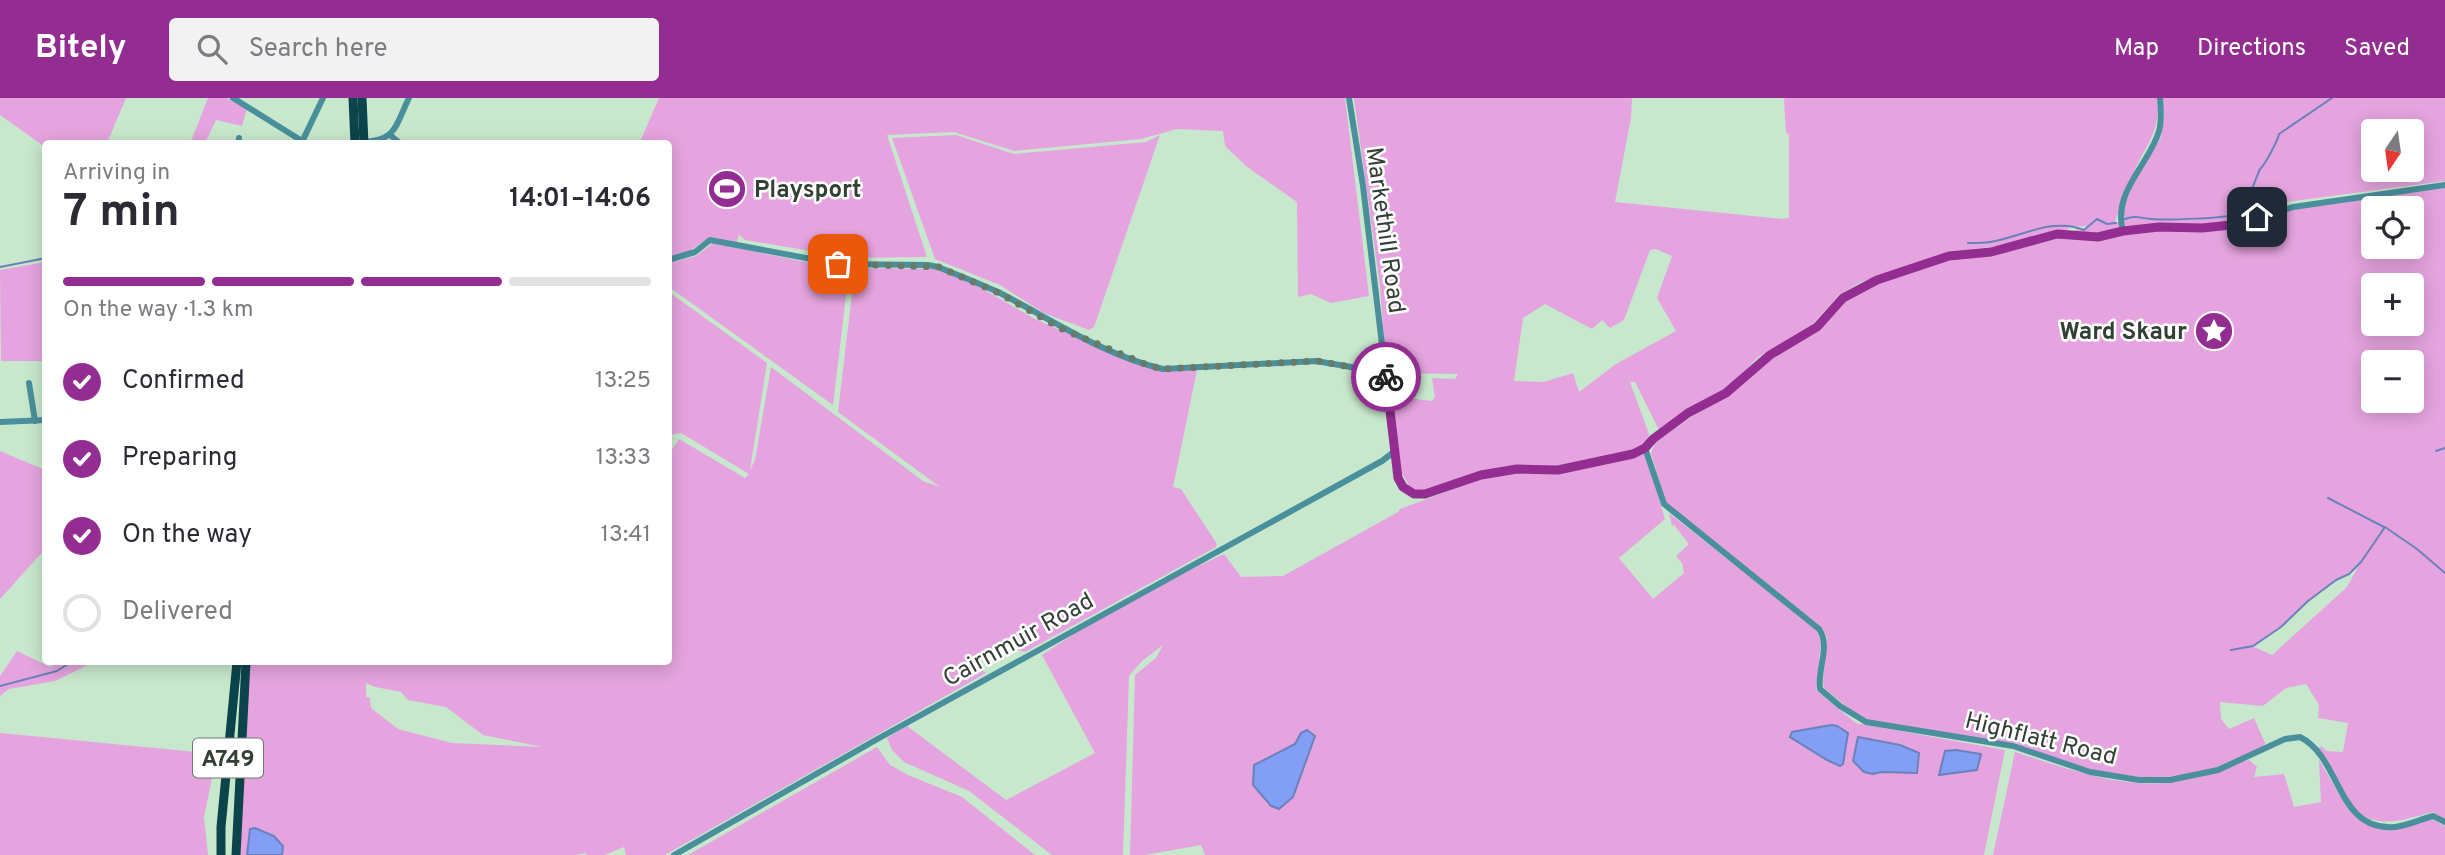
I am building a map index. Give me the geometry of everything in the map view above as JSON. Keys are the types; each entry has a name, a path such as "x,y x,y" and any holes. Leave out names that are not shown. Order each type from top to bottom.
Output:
{"main road":[{"path":"353,98 359,140"},
{"path":"359,140 362,98"},
{"name":"A749","path":"221,855 221,827 237,665"},
{"name":"A749","path":"236,855 246,665"}],"street":[{"path":"233,98 299,140"},
{"path":"303,140 323,98"},
{"path":"382,140 390,135 409,98"},
{"name":"Markethill Road","path":"1349,98 1395,451"},
{"path":"2123,231 2119,217 2133,179 2159,129 2160,98"},
{"path":"390,135 396,140"},
{"path":"1395,451 1403,487 1414,494 1425,494 1481,475 1517,469 1558,470 1633,454 1645,448 1688,413 1726,393 1770,355 1817,327 1843,298 1877,280 1949,256 1991,252 2057,234 2098,237 2159,227 2202,228 2231,225 2293,207 2445,185"},
{"path":"672,259 695,252 710,240 838,264 928,265 981,285 1060,328 1147,365 1163,369 1317,361 1385,373"},
{"path":"29,383 35,421"},
{"path":"0,422 42,420"},
{"name":"Highflatt Road","path":"1645,448 1664,505 1819,629 1824,646 1820,689 1856,718 1866,722 2013,746 2090,772 2139,779 2170,780 2218,770 2285,739 2300,737 2325,762 2352,811 2370,824 2395,827 2433,816 2445,822"},
{"name":"Cairnmuir Road","path":"674,855 1382,461 1395,451"},
{"path":"1382,461 1397,467"}],"shaded area":[{"path":"0,98 126,98 108,140 42,140 42,145 0,115"},
{"path":"208,98 226,98 247,108 242,126 216,120 206,140 192,140"},
{"path":"659,98 1345,98 1369,296 1331,303 1311,294 1298,297 1297,202 1247,167 1225,146 1223,131 1177,129 1141,139 1014,151 954,132 887,135 927,257 852,258 745,240 739,234 737,242 710,237 685,254 672,258 672,140 641,140"},
{"path":"1354,98 1632,98 1631,118 1615,202 1782,219 1789,218 1789,134 1786,133 1784,98 2157,98 2157,117 2153,133 2137,165 2115,222 2119,222 2121,232 2098,237 2076,235 2076,229 2084,230 2087,226 2069,227 2067,230 1999,246 1955,251 1861,282 1839,295 1810,327 1757,358 1723,392 1699,402 1659,430 1635,382 1630,382 1649,434 1646,443 1637,450 1565,467 1517,467 1486,471 1419,491 1411,489 1402,473 1391,396 1432,401 1435,397 1432,378 1455,379 1458,374 1395,373 1386,366 1380,286","holes":["1656,249 1672,256 1657,298 1676,331 1616,364 1579,392 1573,373 1544,382 1514,381 1523,318 1545,304 1592,329 1602,320 1610,328 1624,320 1650,250"]},
{"path":"2163,98 2445,98 2445,181 2279,203 2230,221 2212,224 2145,224 2124,228 2123,209 2138,172 2161,137"},
{"path":"956,135 1014,154 1146,142 1160,135 1094,327 1089,330 1044,313 1000,285 935,259 892,138"},
{"path":"2445,188 2445,819 2433,812 2384,822 2365,817 2356,811 2318,749 2321,746 2327,751 2343,752 2348,723 2318,718 2319,705 2306,684 2286,688 2263,706 2220,702 2221,719 2229,729 2254,718 2265,743 2264,746 2212,771 2249,760 2257,767 2254,777 2284,774 2294,807 2321,802 2319,760 2341,798 2360,821 2386,828 2431,819 2445,826 2445,855 1993,855 2015,752 2082,773 2131,782 2177,781 2198,773 2161,778 2120,776 2013,744 1859,717 1824,688 1827,637 1823,629 1666,503 1651,453 1655,443 1737,389 1757,368 1809,335 1845,299 1874,284 1949,257 1979,257 2058,238 2095,240 2160,229 2213,229 2271,212 2361,200 2361,259 2424,259 2424,196 2387,196","holes":["2359,565 2347,587 2272,655 2254,647 2281,627 2308,601"]},
{"path":"713,243 849,271 833,405 672,289 672,262 696,256"},
{"path":"42,263 42,361 1,361 0,270"},
{"path":"855,268 937,269 981,288 1033,318 1147,368 1197,370 1173,487 1181,489 1217,544 1216,547 1025,652 1003,646 971,662 986,673 665,855 626,855 624,847 605,855 240,855 249,665 672,665 672,450 679,439 745,478 749,474 681,433 672,434 672,294 767,363 750,470 755,460 771,367 923,481 940,487 838,412","holes":["366,683 401,692 408,700 446,707 483,735 542,747 452,743 398,729 371,708 370,698 366,697"]},
{"path":"0,451 42,469 42,552 0,599"},
{"path":"1645,453 1665,519 1619,558 1653,599 1684,573 1682,563 1676,556 1689,544 1674,525 1672,526 1669,513 1816,629 1821,642 1816,690 1856,723 2005,750 1984,855 1205,855 1201,845 1130,855 1135,675 1156,658 1163,645 1142,661 1129,676 1123,855 1052,855 969,791 904,762 892,750 887,738 907,726 1006,800 1095,753 1042,655 1131,601 1224,554 1241,577 1283,576 1400,509 1486,477 1510,473 1547,474 1628,459"},
{"path":"17,651 50,667 88,665 55,681 9,689 0,698 0,676"},
{"path":"0,733 217,754 204,817 208,855 0,855"},
{"path":"877,747 890,765 962,797 1035,855 688,855"}],"water":[{"path":"1831,725 1848,733 1843,764 1840,766 1790,737 1792,732"},
{"path":"1307,730 1315,736 1293,797 1279,809 1271,806 1253,785 1254,765 1295,744 1301,733"},
{"path":"1858,737 1900,745 1919,753 1917,773 1864,772 1853,761"},
{"path":"1945,751 1981,754 1977,770 1939,775"},
{"path":"255,828 274,836 283,846 282,855 247,855 250,829"}],"waterway":[{"path":"2125,219 2196,219 2238,213 2248,199 2279,134 2332,98"},
{"path":"1968,243 2002,240 2048,227 2084,230 2097,219 2107,224 2116,223"},
{"path":"0,267 42,259"},
{"path":"2436,451 2445,448"},
{"path":"2328,498 2384,527"},
{"path":"2231,650 2253,646 2281,627 2308,601 2336,580 2349,574 2361,562 2385,527 2445,573"},
{"path":"0,686 57,671 66,665"}],"way so far":[{"path":"838,264 939,267 999,293 1060,328 1147,365 1163,369 1317,361 1385,373 1386,377"}],"place":[{"name":"Playsport","path":"727,189"},
{"name":"Ward Skaur","path":"2214,331"}],"route":[{"path":"1386,377 1398,478 1403,487 1414,494 1425,494 1481,475 1517,469 1558,470 1633,454 1645,448 1688,413 1726,393 1770,355 1817,327 1843,298 1877,280 1949,256 1991,252 2057,234 2098,237 2159,227 2202,228 2231,225 2257,217"}]}
